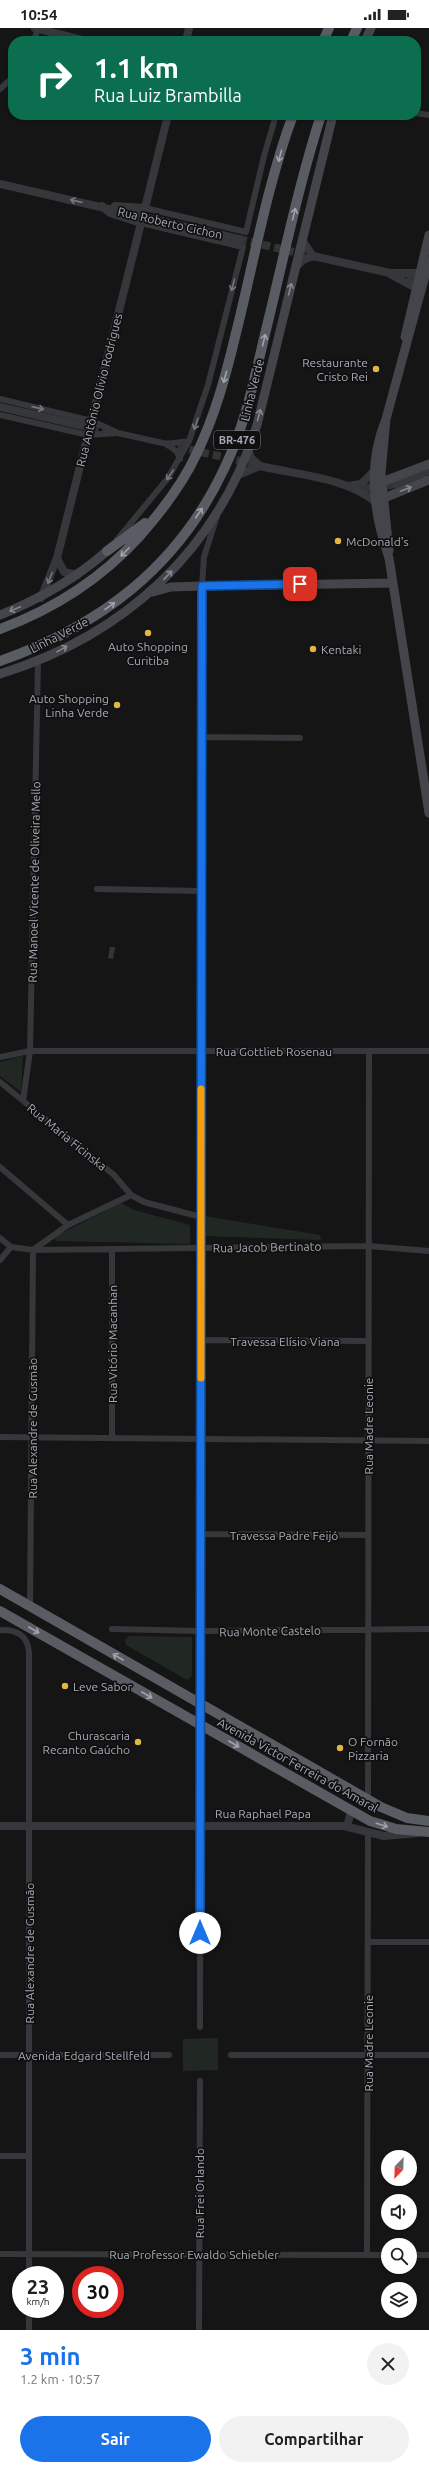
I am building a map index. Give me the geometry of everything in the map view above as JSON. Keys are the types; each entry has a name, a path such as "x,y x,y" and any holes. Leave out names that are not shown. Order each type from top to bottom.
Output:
{"highway":[{"name":"BR-476","path":"0,629 56,604 96,579 128,549 160,512 180,484 196,455 216,407 291,120"},
{"name":"Linha Verde","path":"0,660 50,642 76,628 120,600 161,562 195,519 213,490 232,453 246,410 319,120"},
{"path":"107,551 160,512"},
{"name":"Avenida Victor Ferreira do Amaral","path":"0,1589 390,1812 429,1821"},
{"name":"Avenida Victor Ferreira do Amaral","path":"0,1611 347,1809 383,1826 425,1832"}],"main road":[{"name":"Linha Verde","path":"0,674 38,662 103,627 152,592 181,562 220,509 238,475 248,450 263,403 302,240 333,120"},
{"path":"429,235 422,289 386,419 374,454 373,472 389,535 389,558 429,813"},
{"path":"425,272 429,261"},
{"path":"380,500 382,482 381,459 386,419"},
{"path":"382,482 429,464"},
{"path":"380,500 429,480"},
{"path":"0,615 41,598 77,575 107,551"},
{"path":"152,592 171,587 393,583"}],"street":[{"path":"37,28 67,36"},
{"path":"0,89 8,82"},
{"path":"167,120 144,208 246,232 264,156 275,120"},
{"name":"Rua Roberto Cichon","path":"0,184 102,206 239,239"},
{"path":"102,206 110,213 141,223 243,247 208,385 190,441 162,486 107,551"},
{"name":"Rua Roberto Cichon","path":"102,206 144,208"},
{"name":"Rua Antônio Olívio Rodrigues","path":"41,598 57,558 141,223"},
{"path":"302,240 313,256"},
{"path":"296,268 303,260 313,256 390,273 425,272"},
{"path":"390,273 422,289"},
{"path":"0,399 92,421 118,433 167,444 181,444 190,441"},
{"path":"0,407 79,425"},
{"path":"0,415 88,435 118,433"},
{"path":"167,444 177,452 180,459"},
{"path":"248,450 251,458 260,466 346,486 380,500"},
{"path":"238,475 247,470 260,466"},
{"path":"396,484 429,471"},
{"path":"346,486 361,484 373,472"},
{"path":"200,2027 202,586 204,557 220,509"},
{"path":"57,558 64,572 77,575"},
{"name":"Rua Manoel Vicente de Oliveira Mello","path":"23,1101 30,1051 38,662"},
{"path":"202,737 300,738"},
{"path":"97,889 201,891"},
{"name":"Rua Gottlieb Rosenau","path":"0,1058 30,1051 429,1051"},
{"name":"Rua Madre Leonie","path":"368,1800 369,1051"},
{"name":"Rua Maria Ficinska","path":"0,1082 114,1175 131,1195"},
{"path":"0,1167 68,1225"},
{"path":"33,1250 68,1225 131,1195 144,1202 201,1217"},
{"path":"0,1238 11,1247 0,1260"},
{"name":"Rua Jacob Bertinato","path":"11,1247 33,1250 112,1250 369,1246 429,1252"},
{"name":"Rua Alexandre de Gusmão","path":"30,1607 33,1250"},
{"name":"Rua Vitório Macanhan","path":"112,1250 112,1437"},
{"name":"Travessa Elísio Viana","path":"201,1340 369,1341"},
{"path":"0,1437 201,1437 429,1441"},
{"name":"Travessa Padre Feijó","path":"201,1534 368,1535"},
{"name":"Rua Monte Castelo","path":"112,1629 200,1631 429,1629"},
{"name":"Rua Alexandre de Gusmão","path":"0,1630 11,1630 21,1634 28,1642 30,1653 29,2266"},
{"path":"347,1809 351,1812 352,1817 347,1826"},
{"name":"Rua Raphael Papa","path":"0,1826 347,1826 394,1836 425,1832"},
{"name":"Rua Madre Leonie","path":"367,2255 368,1831"},
{"path":"368,1942 429,1942"},
{"name":"Avenida Edgard Stellfeld","path":"0,2055 169,2055"},
{"path":"231,2055 429,2055"},
{"name":"Rua Frei Orlando","path":"199,2330 200,2081"},
{"path":"0,2156 30,2156"},
{"name":"Rua Professor Ewaldo Schiebler","path":"0,2254 381,2255"},
{"path":"417,2255 429,2255"},
{"path":"29,2318 29,2330"}],"shaded area":[{"path":"110,947 115,947 113,959 108,958"},
{"path":"23,1056 21,1092 0,1076 0,1062"},
{"path":"121,1203 134,1210 190,1225 190,1244 56,1241 54,1237"},
{"path":"204,1216 320,1235 321,1240 204,1236"},
{"path":"129,1636 192,1637 192,1676 187,1680 126,1645 125,1640"},
{"path":"218,2038 218,2070 183,2071 183,2039"}],"tunnel":[{"path":"239,239 315,257"},
{"path":"395,275 429,283"},
{"path":"79,425 115,433"},
{"path":"166,444 262,466"},
{"path":"351,486 372,488 396,484"}],"slow traffic":[{"path":"201,1089 201,1378"}],"place":[{"name":"Restaurante Cristo Rei","path":"376,369"},
{"name":"McDonald's","path":"338,541"},
{"name":"Auto Shopping Curitiba","path":"148,633"},
{"name":"Kentaki","path":"313,649"},
{"name":"Auto Shopping Linha Verde","path":"117,705"},
{"name":"Leve Sabor","path":"65,1686"},
{"name":"Churascaria Recanto Gaúcho","path":"138,1742"},
{"name":"O Fornão Pizzaria","path":"340,1748"}],"route":[{"path":"200,1933 202,586 300,584"}]}
